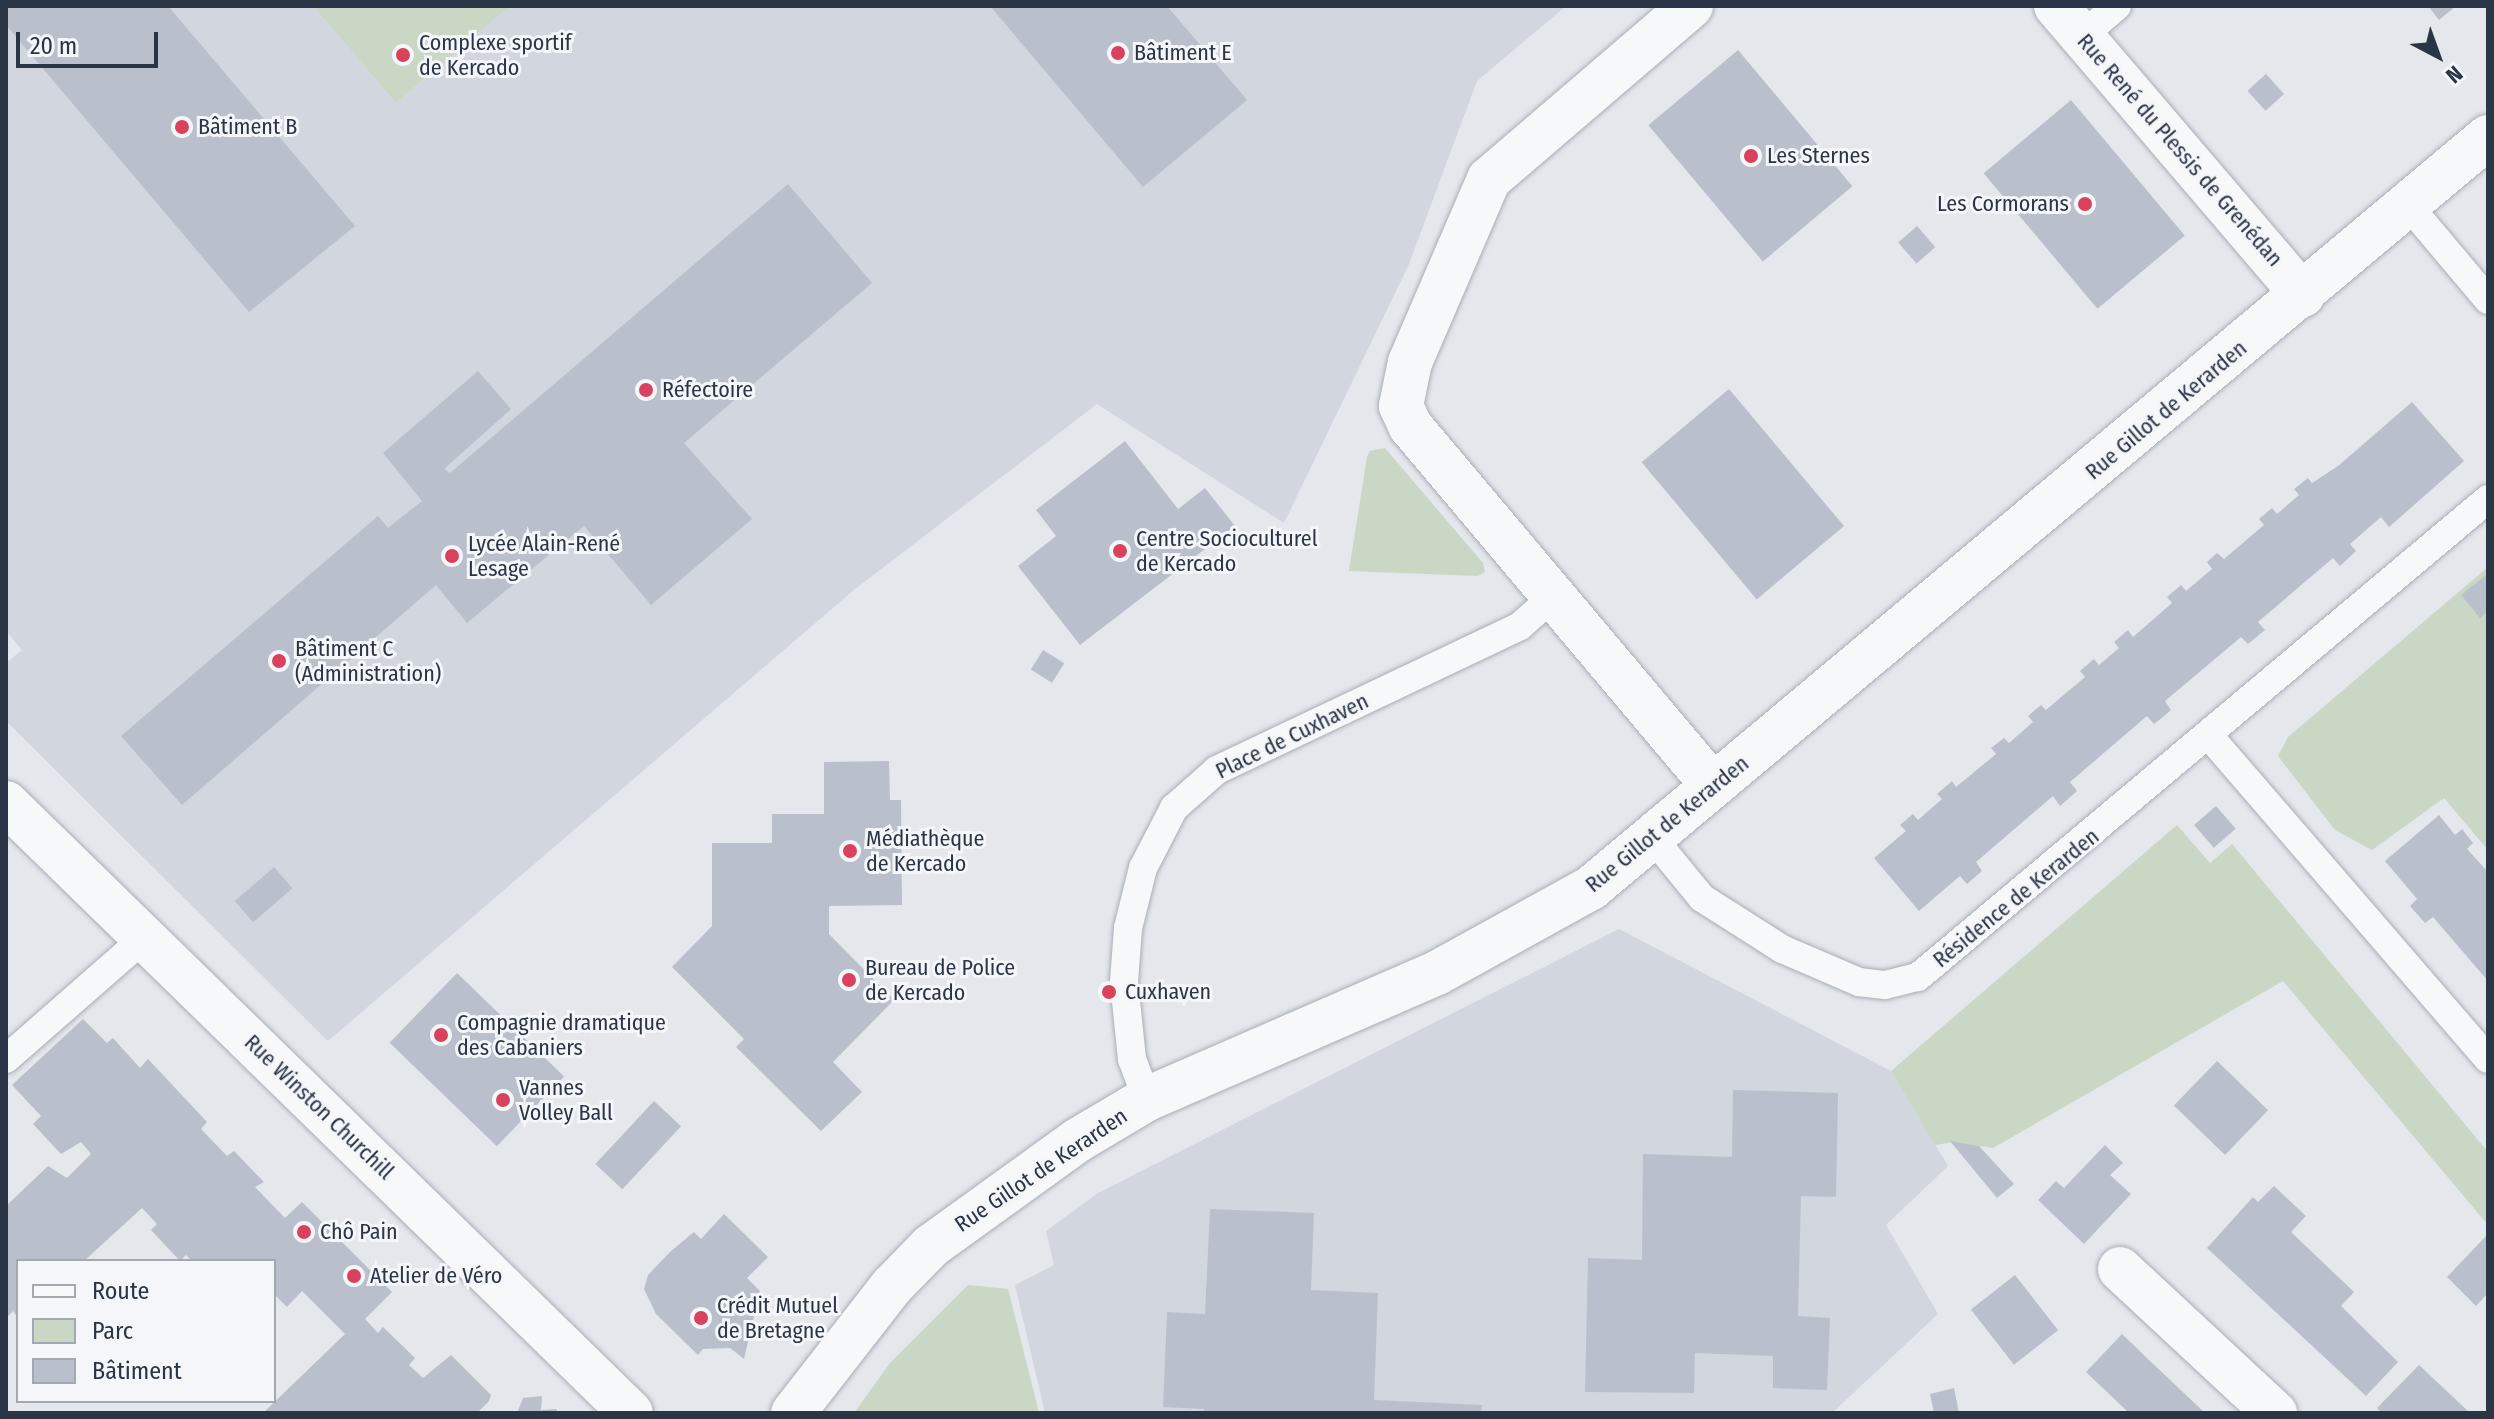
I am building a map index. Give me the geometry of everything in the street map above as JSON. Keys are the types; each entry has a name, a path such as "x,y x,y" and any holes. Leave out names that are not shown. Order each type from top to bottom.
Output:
{"street":[{"path":"1691,6 1489,179 1410,362 1401,406 1411,427 1713,786"},
{"name":"Rue René du Plessis de Grenédan","path":"2069,21 2303,295"},
{"name":"Rue Gillot de Kerarden","path":"793,1413 892,1286 931,1246 1078,1140 1147,1099 1437,973 1591,888 2488,137"},
{"name":"Rue Winston Churchill","path":"6,803 631,1413"},
{"path":"2120,1269 2275,1413"}],"lane":[{"path":"2069,21 2117,6"},
{"path":"2408,205 2488,300"},
{"name":"Résidence de Kerarden","path":"1652,837 1702,898 1728,918 1833,971 1885,985 1918,977 1951,954 2210,737 2488,499"},
{"name":"Place de Cuxhaven","path":"1147,1099 1132,1059 1124,982 1128,928 1143,868 1174,808 1217,770 1520,626 1554,596"},
{"path":"2210,737 2488,1059"},
{"path":"6,1059 143,939"}],"shaded area":[{"name":"Lycée Alain-René Lesage","path":"6,6 313,6 396,103 510,6 1566,6 1477,81 1409,264 1284,523 1097,404 855,589 328,1041 6,721 6,663 22,650 6,631"},
{"path":"1619,929 1891,1071 1948,1166 1886,1225 1938,1314 1832,1413 1045,1413 1015,1285 1054,1265 1046,1231 1098,1193"}],"green space":[{"name":"Complexe sportif de Kercado","path":"313,6 510,6 396,103"},
{"path":"1385,448 1483,563 1485,572 1478,576 1349,571 1367,457 1370,451"},
{"path":"2488,567 2488,850 2444,798 2372,850 2335,830 2278,756 2288,737"},
{"path":"2177,825 2210,863 2232,844 2488,1152 2488,1225 2283,981 1993,1148 1953,1142 1935,1145 1891,1071"},
{"path":"968,1285 1008,1289 1039,1413 854,1413 890,1363"}],"building":[{"name":"Bâtiment B","path":"6,6 168,6 355,226 249,312 6,25"},
{"name":"Bâtiment E","path":"990,6 1167,6 1247,100 1143,187"},
{"path":"2428,6 2456,6 2439,20"},
{"name":"Les Sternes","path":"1738,50 1852,186 1763,262 1648,125"},
{"path":"2266,74 2284,94 2265,111 2247,91"},
{"name":"Les Cormorans","path":"2071,100 2185,236 2097,309 1984,173"},
{"name":"Réfectoire","path":"788,184 872,283 684,443 752,519 651,605 584,526 467,623 436,585 182,805 121,736 378,516 388,528 422,501 383,453 478,371 511,409 444,469 450,473"},
{"path":"1917,226 1935,247 1917,264 1898,242"},
{"path":"1729,389 1844,526 1757,599 1642,462"},
{"path":"2412,402 2464,461 2389,527 2381,517 2350,544 2356,551 2340,566 2333,558 2258,622 2265,630 2248,644 2241,637 2165,701 2171,710 2163,717 2154,724 2147,716 2070,782 2077,791 2060,806 2053,796 1976,862 1982,871 1967,884 1960,876 1919,911 1874,858 1906,831 1900,825 1913,814 1918,820 1942,799 1937,794 1952,781 1956,787 1996,754 1991,748 2004,738 2009,743 2033,722 2028,716 2041,705 2046,710 2085,677 2080,671 2094,659 2099,665 2119,648 2114,642 2128,630 2133,637 2172,603 2167,597 2181,585 2186,591 2212,569 2207,562 2217,553 2224,559 2264,525 2259,519 2272,508 2277,514 2299,495 2294,489 2308,478 2312,483 2338,466"},
{"name":"Centre Socioculturel de Kercado","path":"1125,441 1178,509 1205,488 1235,526 1080,645 1018,566 1056,536 1036,510"},
{"path":"2486,575 2488,611 2480,618 2461,595"},
{"path":"1043,650 1064,663 1052,683 1031,670"},
{"path":"889,761 890,800 901,800 902,905 829,906 829,934 894,1000 833,1062 862,1092 821,1131 736,1047 744,1039 672,967 712,926 712,843 772,843 772,814 824,814 824,762"},
{"path":"2216,806 2236,829 2214,848 2194,825"},
{"path":"2439,815 2455,835 2462,829 2473,843 2467,849 2488,872 2488,981 2433,917 2425,923 2410,906 2417,899 2385,861"},
{"path":"274,867 292,888 253,922 235,901"},
{"path":"457,973 564,1077 497,1146 390,1043"},
{"path":"83,1019 107,1043 113,1038 140,1068 148,1059 207,1122 201,1129 227,1156 234,1151 264,1182 255,1187 285,1218 302,1202 392,1292 365,1319 378,1333 383,1327 415,1358 409,1365 423,1378 451,1355 491,1395 489,1401 477,1413 263,1413 345,1334 302,1291 287,1307 276,1296 276,1259 190,1259 186,1255 178,1259 151,1230 157,1224 142,1208 86,1259 16,1259 16,1315 13,1311 6,1318 6,1206 48,1166 67,1178 91,1154 81,1142 61,1154 33,1124 41,1116 12,1085"},
{"path":"2217,1061 2268,1110 2225,1155 2174,1106"},
{"path":"1733,1090 1838,1093 1836,1197 1801,1196 1798,1316 1830,1318 1827,1390 1773,1388 1773,1356 1695,1353 1694,1393 1585,1392 1588,1258 1642,1260 1643,1154 1732,1157"},
{"path":"654,1101 681,1126 622,1189 595,1164"},
{"path":"1950,1141 1979,1146 2014,1184 1997,1198"},
{"path":"2105,1145 2123,1163 2110,1175 2131,1194 2084,1244 2038,1200 2056,1181 2064,1188"},
{"path":"2274,1186 2306,1216 2291,1232 2354,1292 2341,1306 2398,1362 2366,1396 2207,1248 2253,1197 2258,1202"},
{"path":"1210,1209 1314,1213 1311,1290 1378,1293 1374,1400 1482,1405 1481,1413 1204,1413 1204,1409 1163,1407 1167,1312 1205,1314"},
{"path":"724,1214 768,1257 747,1278 760,1291 744,1359 730,1348 703,1349 698,1355 656,1314 644,1289 648,1275 671,1251 694,1232 701,1239"},
{"path":"2488,1234 2488,1293 2476,1306 2447,1277"},
{"path":"2015,1275 2058,1330 2014,1365 1971,1309"},
{"path":"2122,1334 2205,1413 2129,1413 2086,1372"},
{"path":"2419,1365 2470,1413 2382,1413 2377,1408"},
{"path":"1954,1388 1959,1413 1934,1413 1930,1394"},
{"path":"542,1396 541,1410 557,1409 556,1413 517,1413 523,1398"}],"place":[{"name":"Bâtiment E","path":"1118,53"},
{"name":"Complexe sportif de Kercado","path":"403,55"},
{"name":"Bâtiment B","path":"182,127"},
{"name":"Les Sternes","path":"1751,156"},
{"name":"Les Cormorans","path":"2085,204"},
{"name":"Réfectoire","path":"646,390"},
{"name":"Centre Socioculturel de Kercado","path":"1120,551"},
{"name":"Lycée Alain-René Lesage","path":"452,556"},
{"name":"Bâtiment C (Administration)","path":"279,661"},
{"name":"Médiathèque de Kercado","path":"850,851"},
{"name":"Bureau de Police de Kercado","path":"849,980"},
{"name":"Cuxhaven","path":"1109,992"},
{"name":"Compagnie dramatique des Cabaniers","path":"441,1035"},
{"name":"Vannes Volley Ball","path":"503,1100"},
{"name":"Chô Pain","path":"304,1232"},
{"name":"Atelier de Véro","path":"354,1276"},
{"name":"Crédit Mutuel de Bretagne","path":"701,1318"}]}
